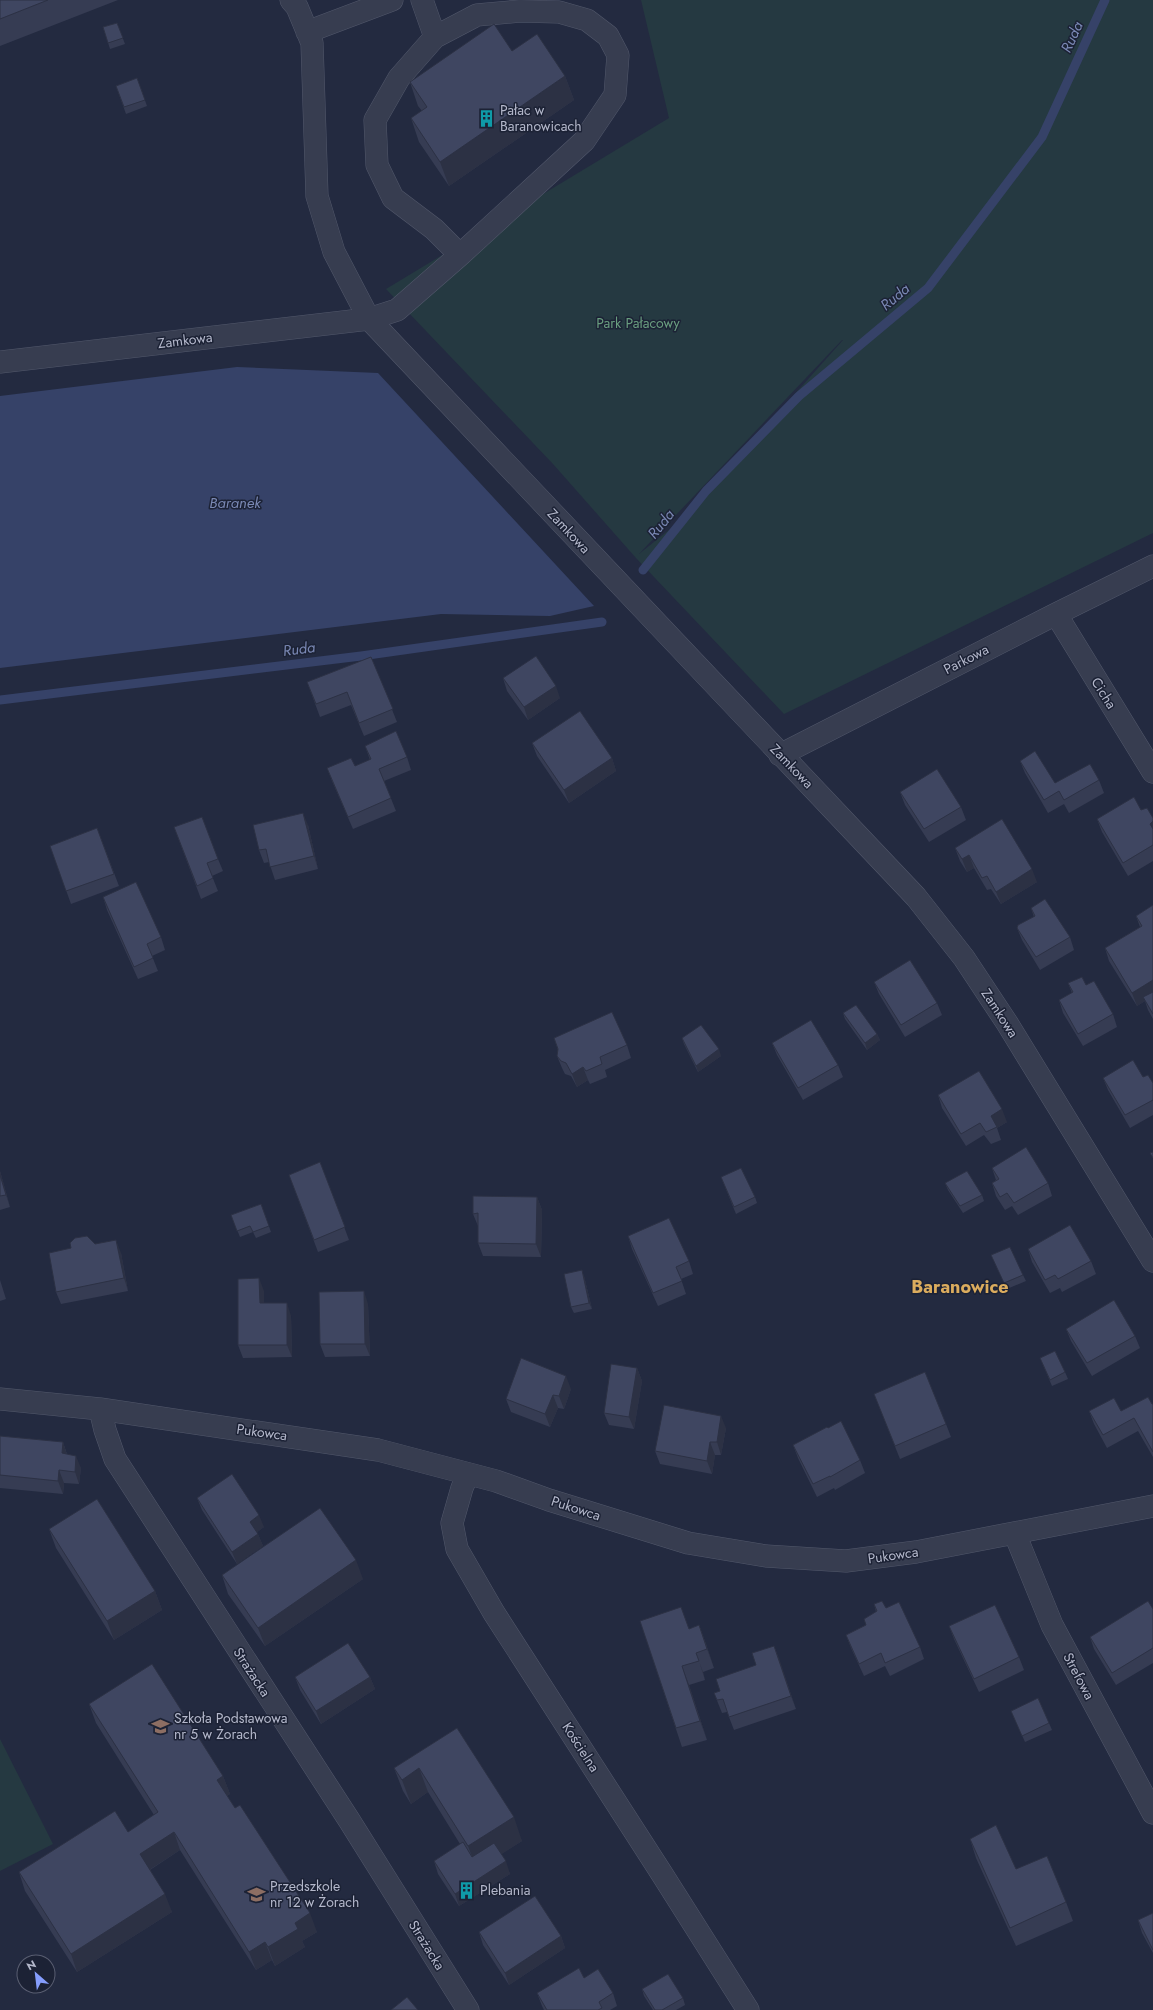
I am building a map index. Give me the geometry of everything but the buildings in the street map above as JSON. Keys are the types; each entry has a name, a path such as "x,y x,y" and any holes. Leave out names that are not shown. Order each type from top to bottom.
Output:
{"street":[{"name":"Zamkowa","path":"291,0 297,7 312,43 318,196 334,252 369,319 916,897 964,958 1007,1023 1153,1261"},
{"path":"308,32 392,0"},
{"path":"422,0 435,37"},
{"path":"369,319 397,310 460,255 584,141 615,95 618,55 608,36 587,20 559,12 520,10 477,14 435,37 399,78 375,120 377,166 393,198 434,229 460,255"},
{"name":"Zamkowa","path":"0,362 369,319"},
{"name":"Parkowa","path":"780,755 1153,566"},
{"name":"Cicha","path":"1056,614 1153,772"},
{"name":"Pukowca","path":"0,1399 100,1409 378,1450 496,1481 688,1543 766,1556 846,1561 916,1552 1153,1506"},
{"name":"Strażacka","path":"100,1409 105,1430 115,1459 349,1820 468,2010"},
{"name":"Kościelna","path":"468,1474 462,1488 452,1523 457,1549 494,1613 748,2010"},
{"name":"Strefowa","path":"1015,1534 1052,1625 1153,1813"}],"green space":[{"name":"Park Pałacowy","path":"641,0 1153,0 1153,533 784,714 636,558 553,464 386,289 669,118","holes":["843,340 685,517 639,554"]},
{"path":"0,1739 53,1844 0,1871"}],"water":[{"name":"Baranek","path":"237,367 378,373 594,606 550,616 441,614 0,668 0,396"}],"waterway":[{"name":"Ruda","path":"643,570 706,491 799,396 928,288 1042,137 1105,0"},
{"name":"Ruda","path":"0,700 361,656 602,622"}],"place":[{"name":"Pałac w Baranowicach","path":"487,118"},
{"name":"Szkoła Podstawowa nr 5 w Żorach","path":"161,1726"},
{"name":"Plebania","path":"467,1890"},
{"name":"Przedszkole nr 12 w Żorach","path":"257,1894"}],"district":[{"name":"Baranowice","path":"960,1287"}]}
